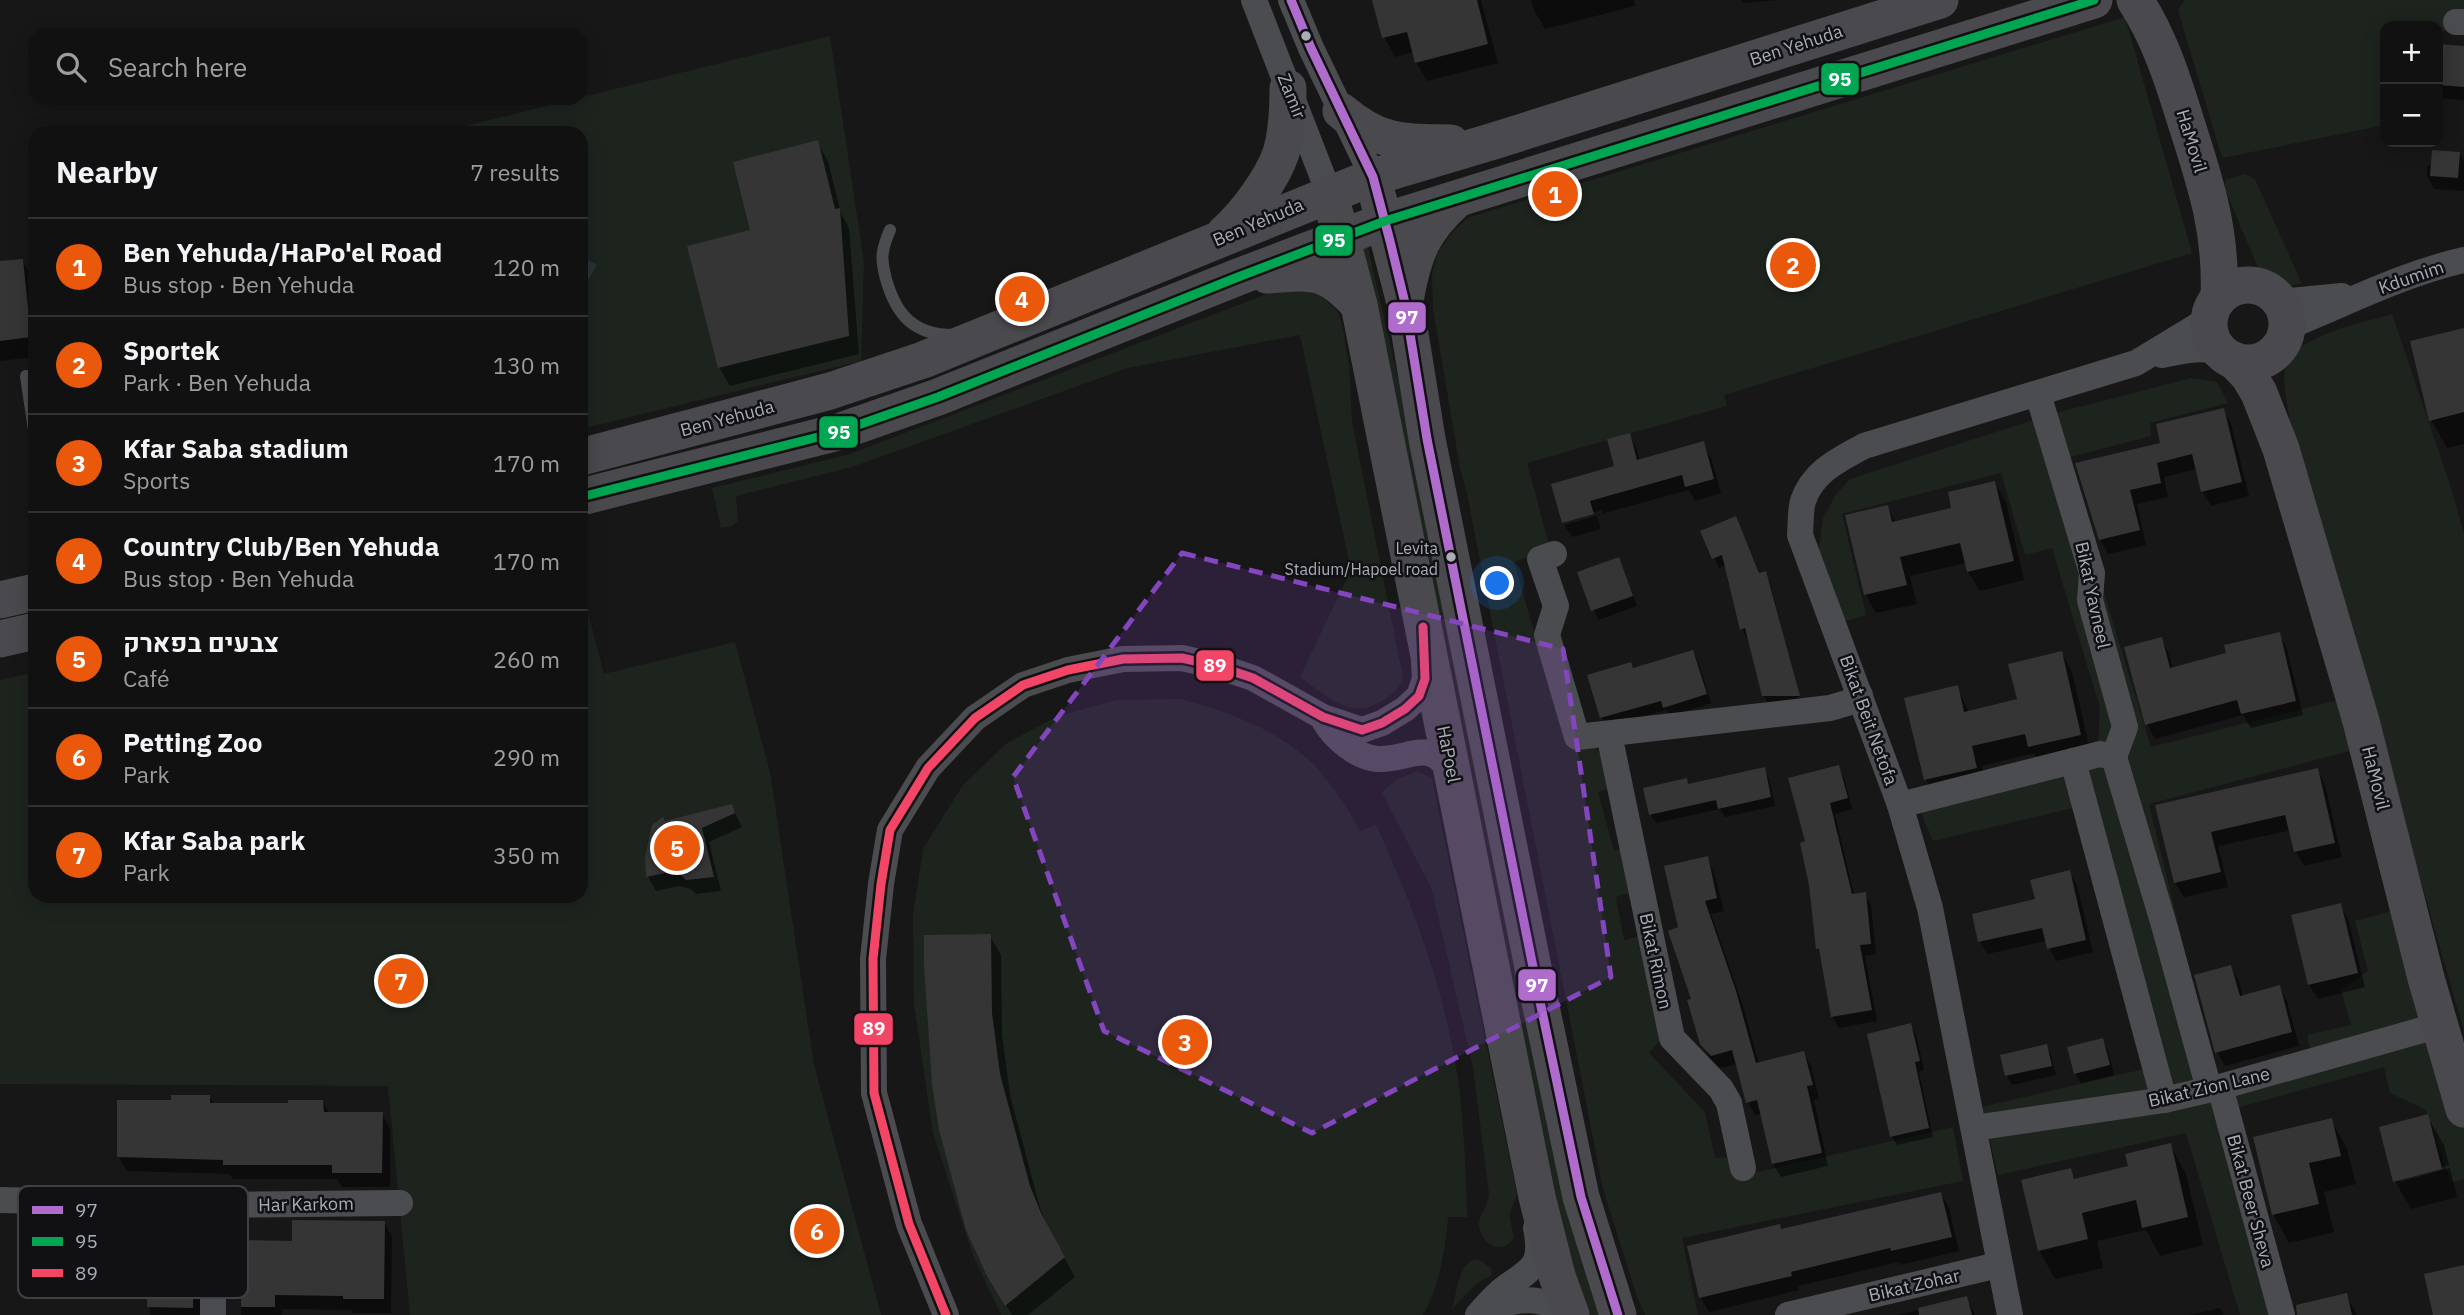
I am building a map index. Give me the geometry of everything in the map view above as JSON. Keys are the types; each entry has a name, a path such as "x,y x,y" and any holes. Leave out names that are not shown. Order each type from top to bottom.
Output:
{"main road":[{"name":"Ben Yehuda","path":"588,455 830,391 923,360 1373,177 1940,0"},
{"path":"588,495 838,432 1015,367 1385,221 2094,0"},
{"name":"HaMovil","path":"2135,0 2166,59 2216,223 2221,265 2216,303"},
{"name":"HaMovil","path":"2162,0 2166,59"},
{"path":"1218,239 1250,207 1280,154 1288,112 1288,88"},
{"path":"1341,111 1360,127 1380,137 1416,142 1497,140"},
{"path":"1373,177 1405,303 1427,439 1581,1197 1618,1315"},
{"name":"HaPoel","path":"1329,193 1359,305 1537,1197 1569,1315"},
{"path":"1405,303 1413,263 1429,227 1457,200"},
{"name":"HaMovil","path":"2216,223 2236,260 2275,317 2271,379 2281,449"},
{"path":"1238,277 1309,272 1329,278 1359,305"},
{"path":"2245,285 2275,317 2260,360 2242,363 2227,356 2213,341 2209,329 2216,303 2234,287 2245,285"},
{"name":"HaMovil","path":"2227,356 2249,376 2259,393 2281,449 2361,721 2464,1109"},
{"path":"0,600 28,594"},
{"path":"0,639 28,633"}],"street":[{"name":"Zamir","path":"1254,0 1329,193"},
{"name":"Zamir","path":"1291,0 1373,177"},
{"name":"Kdumim","path":"2275,317 2358,295 2464,260"},
{"name":"Bikat Beit Netofa","path":"2147,358 2202,323 2216,303"},
{"name":"Bikat Beit Netofa","path":"2010,1315 1998,1265 1930,908 1900,805 1800,535 1802,503 1809,488 1826,466 1864,446 2147,358 2209,348 2227,356"},
{"name":"Bikat Yavneel","path":"2038,394 2092,573 2090,600 2125,727 2113,757"},
{"path":"1554,554 1540,559 1556,606 1547,635 1577,737 1830,708 1847,703 1860,695"},
{"path":"946,1315 909,1224 874,1093 873,959 881,884 890,830 928,768 975,718 1023,685 1068,670 1123,659 1182,658 1217,666 1252,678 1323,717 1362,730 1382,723 1405,709 1419,696 1425,679 1423,627"},
{"path":"1323,717 1332,733 1363,756 1379,759 1426,753 1438,757 1446,764 1454,779"},
{"name":"Bikat Rimon","path":"1609,734 1672,1038 1729,1102 1743,1168"},
{"path":"1900,805 2100,754 2113,757 2214,1088"},
{"path":"2073,761 2164,1100"},
{"name":"Bikat Zion Lane","path":"1974,1128 2164,1100 2440,1025"},
{"name":"Bikat Beer Sheva","path":"2214,1088 2283,1315"},
{"path":"1479,1315 1494,1296 1524,1277 1538,1258 1535,1223 1537,1197"},
{"name":"Har Karkom","path":"0,1200 18,1200"},
{"name":"Har Karkom","path":"248,1205 400,1203"},
{"name":"Bikat Zohar","path":"1788,1315 1998,1265"},
{"path":"1479,1315 1523,1300 1539,1301 1557,1307 1569,1315"}],"lane":[{"path":"890,230 882,253 884,271 894,301 911,323 925,331 942,335 998,329"},
{"path":"26,376 28,390"}],"highlighted area":[{"path":"1182,553 1563,649 1611,977 1312,1133 1104,1031 1013,777"}],"shaded area":[{"path":"2184,0 2464,0 2464,32 2443,31 2443,21 2380,21 2380,126 2222,158 2178,10"},
{"path":"2125,17 2192,253 1724,395 1727,406 1527,463 1550,549 1514,562 1567,747 1594,745 1606,763 1612,787 1598,792 1614,851 1623,848 1629,893 1616,897 1624,940 1640,936 1660,1040 1649,1053 1705,1112 1715,1158 1731,1157 1736,1177 1953,1127 1963,1181 1682,1238 1698,1315 1645,1315 1603,1189 1460,468 1433,308 1432,276 1437,254 1467,218"},
{"path":"830,36 864,262 861,361 588,427 588,126 465,126 550,105 588,105 588,96"},
{"path":"2245,174 2255,179 2302,284 2284,286 2259,270 2224,187 2226,180"},
{"path":"1367,243 1607,1315 1588,1315 1569,1271 1357,244"},
{"path":"588,260 597,265 588,280"},
{"path":"1293,284 1317,292 1337,311 1342,324 1349,365 1352,422 1403,678 1394,692 1373,705 1361,708 1340,704 1300,677 1351,570 1300,335 1128,368 852,467 736,496 738,521 732,526 721,528 712,488 850,454"},
{"path":"2392,314 2464,534 2464,1031 2292,433 2285,391 2285,369 2291,357 2301,347 2331,332"},
{"path":"2191,378 2217,382 2228,403 2150,423 2151,436 2063,459 2151,747 2338,700 2350,751 2149,804 2214,1071 2221,1078 2311,1054 2307,1035 2351,1025 2341,990 2368,971 2355,921 2403,908 2464,1126 2464,1179 2451,1182 2426,1110 2390,1093 2384,1067 2237,1108 2294,1315 2240,1315 2186,1133 1998,1175 1982,1107 2144,1069 2077,807 1933,841 1918,806 2098,745 2100,708 2052,548 2025,555 2001,473 1842,514 1866,615 1843,622 1818,554 1823,518 1835,496 1850,479 2052,414"},
{"path":"588,612 604,674 735,642 770,772 814,1065 881,1315 410,1315 388,1086 0,1084 0,680 28,674 28,903 588,903"},
{"path":"1180,699 1249,722 1296,749 1323,775 1360,831 1376,825 1403,886 1445,1013 1458,1079 1465,1165 1467,1217 1448,1217 1441,1268 1423,1315 1001,1315 973,1255 933,1133 914,1004 913,915 923,849 963,785 1007,743 1058,716 1117,700"},
{"path":"1417,771 1432,778 1517,1195 1509,1215 1514,1237 1505,1246 1488,1243 1479,1226 1489,1194 1473,1067 1432,890 1382,792 1398,779"},
{"path":"1478,1259 1491,1268 1492,1275 1476,1284 1452,1309 1462,1271 1471,1261"}],"building":[{"path":"1372,0 1477,0 1488,44 1415,63 1407,32 1382,38"},
{"path":"2443,44 2464,46 2464,87 2443,85"},
{"path":"818,140 835,209 840,208 849,336 718,368 687,246 750,230 733,162"},
{"path":"2432,150 2460,152 2458,178 2430,176"},
{"path":"23,259 28,337 0,341 0,261"},
{"path":"2464,328 2464,412 2429,421 2410,341"},
{"path":"2224,408 2242,482 2201,492 2192,454 2157,463 2161,483 2130,490 2140,530 2099,540 2075,463 2160,443 2156,424"},
{"path":"1630,433 1637,460 1704,441 1714,479 1685,487 1682,475 1590,501 1594,514 1562,523 1551,484 1614,466 1607,439"},
{"path":"1995,481 2014,561 1967,572 1960,543 1900,557 1907,585 1864,595 1845,515 1888,505 1892,522 1951,508 1948,492"},
{"path":"1736,516 1759,573 1766,571 1800,696 1762,696 1745,628 1740,630 1722,555 1712,559 1700,531"},
{"path":"1619,557 1633,596 1591,611 1577,572"},
{"path":"2280,632 2296,701 2241,714 2237,700 2145,725 2124,647 2162,637 2170,668 2226,653 2224,645"},
{"path":"1693,650 1707,694 1663,708 1661,701 1600,718 1587,675 1631,662 1633,668"},
{"path":"2062,651 2081,735 2028,747 2025,734 1972,746 1977,768 1924,780 1904,698 1958,685 1964,712 2017,699 2008,664"},
{"path":"1839,765 1848,798 1830,803 1852,894 1866,892 1871,944 1860,945 1872,1010 1831,1017 1819,949 1816,949 1809,885 1800,843 1805,841 1788,778"},
{"path":"1765,767 1771,797 1718,809 1716,800 1649,815 1643,788 1687,778 1688,784"},
{"path":"2318,768 2335,843 2294,852 2285,815 2211,832 2221,872 2174,883 2155,805"},
{"path":"732,804 735,813 702,828 714,877 686,880 681,875 670,872 646,877 645,857 652,825 663,817 665,821"},
{"path":"1708,856 1717,898 1705,901 1736,991 1756,1063 1804,1051 1813,1085 1807,1086 1822,1153 1772,1164 1757,1100 1746,1103 1732,1050 1711,1056 1700,1044 1687,1000 1691,999 1668,931 1678,927 1664,866"},
{"path":"2070,870 2086,940 2047,949 2042,928 1978,942 1972,914 2035,899 2030,880"},
{"path":"2341,903 2358,973 2308,985 2291,915"},
{"path":"991,934 992,1013 1000,1074 1030,1186 1065,1257 1005,1306 987,1276 966,1230 939,1130 932,1084 924,965 924,935"},
{"path":"2231,965 2240,996 2280,985 2292,1032 2215,1053 2194,975"},
{"path":"1911,1023 1920,1061 1915,1062 1929,1128 1890,1137 1867,1034"},
{"path":"2103,1038 2110,1065 2074,1074 2067,1047"},
{"path":"2047,1044 2052,1066 2005,1076 2000,1055"},
{"path":"171,1095 210,1095 210,1103 323,1100 324,1112 383,1112 382,1173 332,1173 332,1165 223,1165 223,1160 117,1157 117,1100 171,1100"},
{"path":"2428,1114 2442,1169 2393,1182 2379,1127"},
{"path":"2332,1118 2341,1156 2309,1163 2319,1204 2272,1215 2253,1137"},
{"path":"2171,1143 2188,1217 2142,1228 2136,1200 2082,1213 2088,1239 2038,1251 2021,1180 2071,1168 2074,1179 2128,1166 2125,1154"},
{"path":"1941,1192 1952,1237 1891,1251 1890,1248 1791,1272 1792,1276 1699,1298 1687,1246 1780,1224 1781,1229"},
{"path":"292,1220 385,1221 384,1299 275,1295 275,1307 241,1307 241,1298 248,1298 248,1240 292,1241"},
{"path":"2464,1265 2464,1315 2433,1315 2424,1274"},
{"path":"2347,1293 2352,1315 2297,1315 2296,1305"},
{"path":"1967,1296 1972,1315 1919,1315 1918,1308"},
{"path":"147,1298 193,1298 193,1308 147,1307"}],"transit line":[{"name":"97","path":"1291,0 1373,177 1390,241 1405,303 1427,439 1581,1197 1618,1315"},
{"name":"95","path":"588,495 838,432 938,397 1385,221 2094,0"},
{"name":"89","path":"946,1315 909,1224 874,1093 873,959 881,884 890,830 928,768 975,718 1023,685 1068,670 1123,659 1182,658 1217,666 1253,678 1323,717 1362,730 1382,723 1405,709 1419,696 1425,679 1423,627"}],"place":[{"name":"Ben Yehuda/HaPo'el Road","path":"1555,194"},
{"name":"Sportek","path":"1793,265"},
{"name":"Country Club/Ben Yehuda","path":"1022,299"},
{"name":"Levita Stadium/Hapoel road","path":"1451,557"},
{"name":"צבעים בפארק","path":"677,848"},
{"name":"Kfar Saba park","path":"401,981"},
{"name":"Kfar Saba stadium","path":"1185,1042"},
{"name":"Petting Zoo","path":"817,1231"}]}
